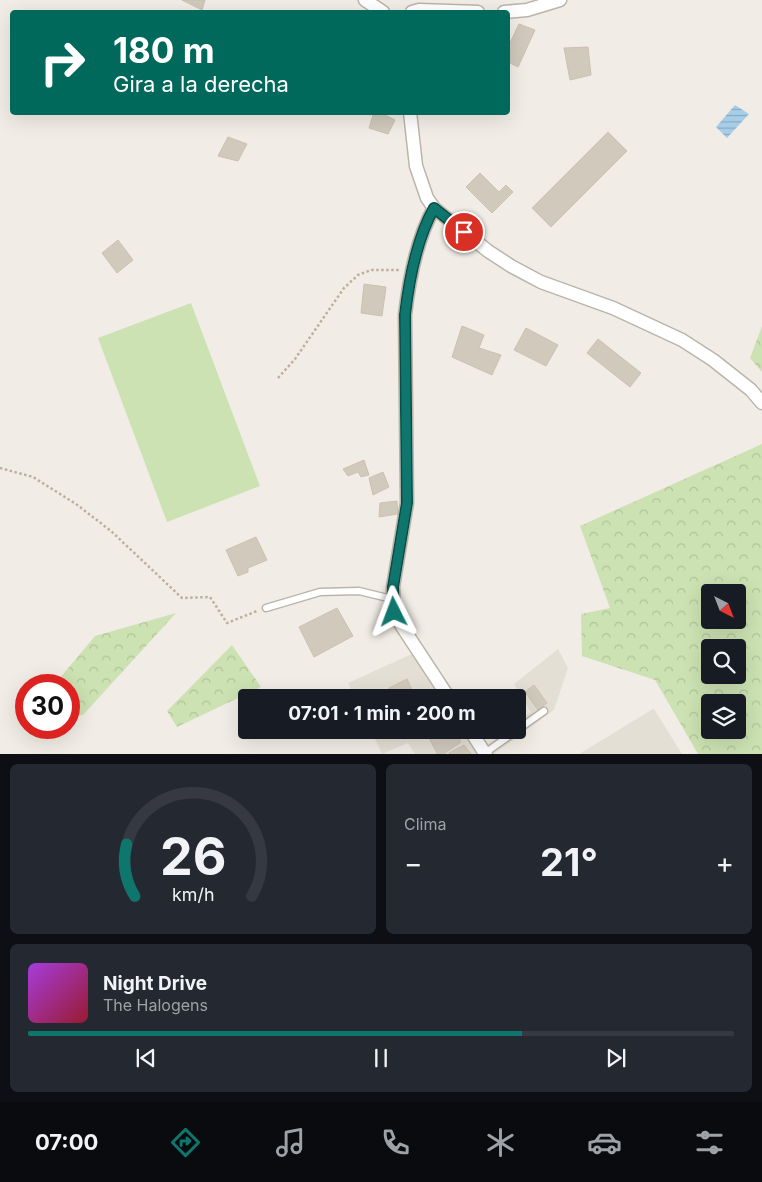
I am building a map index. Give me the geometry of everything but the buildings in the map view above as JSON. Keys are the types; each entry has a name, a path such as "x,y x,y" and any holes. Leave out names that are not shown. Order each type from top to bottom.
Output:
{"street":[{"path":"364,0 380,10"},
{"path":"510,11 527,10 560,0"},
{"path":"410,115 416,166 427,198 434,208 510,266 541,282 613,308 682,340 713,360 751,390 762,403"},
{"path":"434,208 426,222 408,290 405,315 407,503 392,599 394,612 403,628 444,689"},
{"path":"476,739 485,754"}],"lane":[{"path":"266,608 320,592 359,590 392,599"},
{"path":"485,754 544,711"}],"path":[{"path":"278,378 295,359 344,288 358,275 371,270 413,270"},
{"path":"0,468 33,477 76,504 111,531 182,598 210,597 227,623 266,608"}],"shaded area":[{"path":"425,648 452,689 351,689 348,683"},
{"path":"558,649 568,668 554,710 526,731 526,716 531,712 526,704 526,689 517,689 514,684"},
{"path":"653,709 682,754 579,754"},
{"path":"375,739 484,739 488,744 495,739 514,739 494,754 415,754 408,743 382,754"}],"green space":[{"path":"191,303 260,486 167,522 98,338"},
{"path":"762,326 762,372 750,358"},
{"path":"762,444 762,754 698,754 655,680 582,656 581,614 610,608 580,526"},
{"path":"176,613 83,715 80,715 80,674 63,674 95,636"},
{"path":"232,645 261,687 257,689 238,689 238,698 177,727 167,711"}],"water":[{"path":"735,105 749,114 727,138 716,127"}],"route":[{"path":"394,612 393,587 407,503 405,315 408,290 426,222 434,208 464,232"}]}
